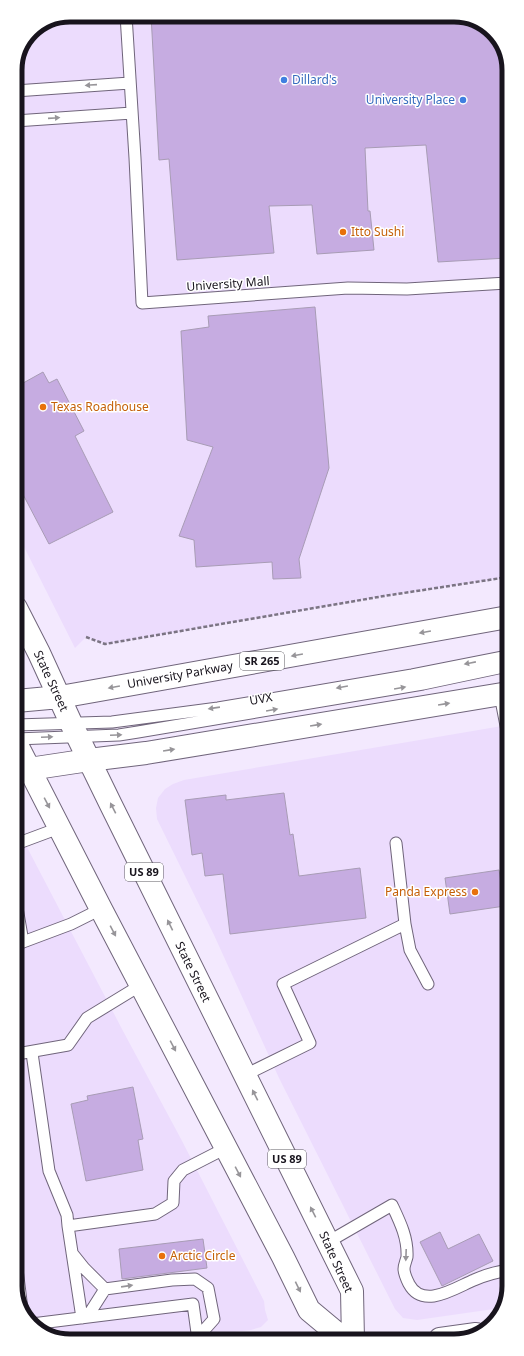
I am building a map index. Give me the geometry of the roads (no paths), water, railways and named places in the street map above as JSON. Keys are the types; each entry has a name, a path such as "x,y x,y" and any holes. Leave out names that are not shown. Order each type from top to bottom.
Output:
{"main road":[{"name":"University Parkway","path":"22,700 60,697 502,618"},
{"name":"State Street","path":"22,620 89,760 352,1291 353,1334"},
{"path":"338,1334 309,1310 283,1257 59,828 22,770 146,753 502,694"}],"lane":[{"path":"22,121 132,113 126,22"},
{"path":"22,91 130,83"},
{"name":"University Mall","path":"132,113 142,303 348,288 407,289 502,283"},
{"path":"22,725 74,729 112,722 218,708 412,675 502,657"},
{"name":"UVX","path":"22,738 74,729 119,735 415,685 502,667"},
{"path":"22,842 59,828"},
{"path":"396,843 405,924 410,950 428,984"},
{"path":"22,941 71,924 101,908"},
{"path":"245,1076 310,1043 283,984 405,924"},
{"path":"22,1054 68,1045 87,1018 141,985"},
{"path":"32,1053 49,1171 67,1215 72,1253 86,1315"},
{"path":"68,1226 155,1214 173,1203 174,1181 183,1170 226,1148"},
{"path":"328,1242 392,1205 403,1228 406,1242 407,1257 404,1269 412,1289 422,1296 433,1296 448,1293 474,1280 502,1271"},
{"path":"72,1253 84,1268 105,1289"},
{"path":"86,1315 105,1289 172,1280 195,1279 208,1288 214,1319 201,1334"},
{"path":"39,1323 86,1315 193,1304 197,1334"}],"place":[{"name":"Dillard's","path":"284,80"},
{"name":"University Place","path":"463,100"},
{"name":"Itto Sushi","path":"343,232"},
{"name":"Texas Roadhouse","path":"43,407"},
{"name":"Panda Express","path":"475,892"},
{"name":"Arctic Circle","path":"162,1256"}]}
